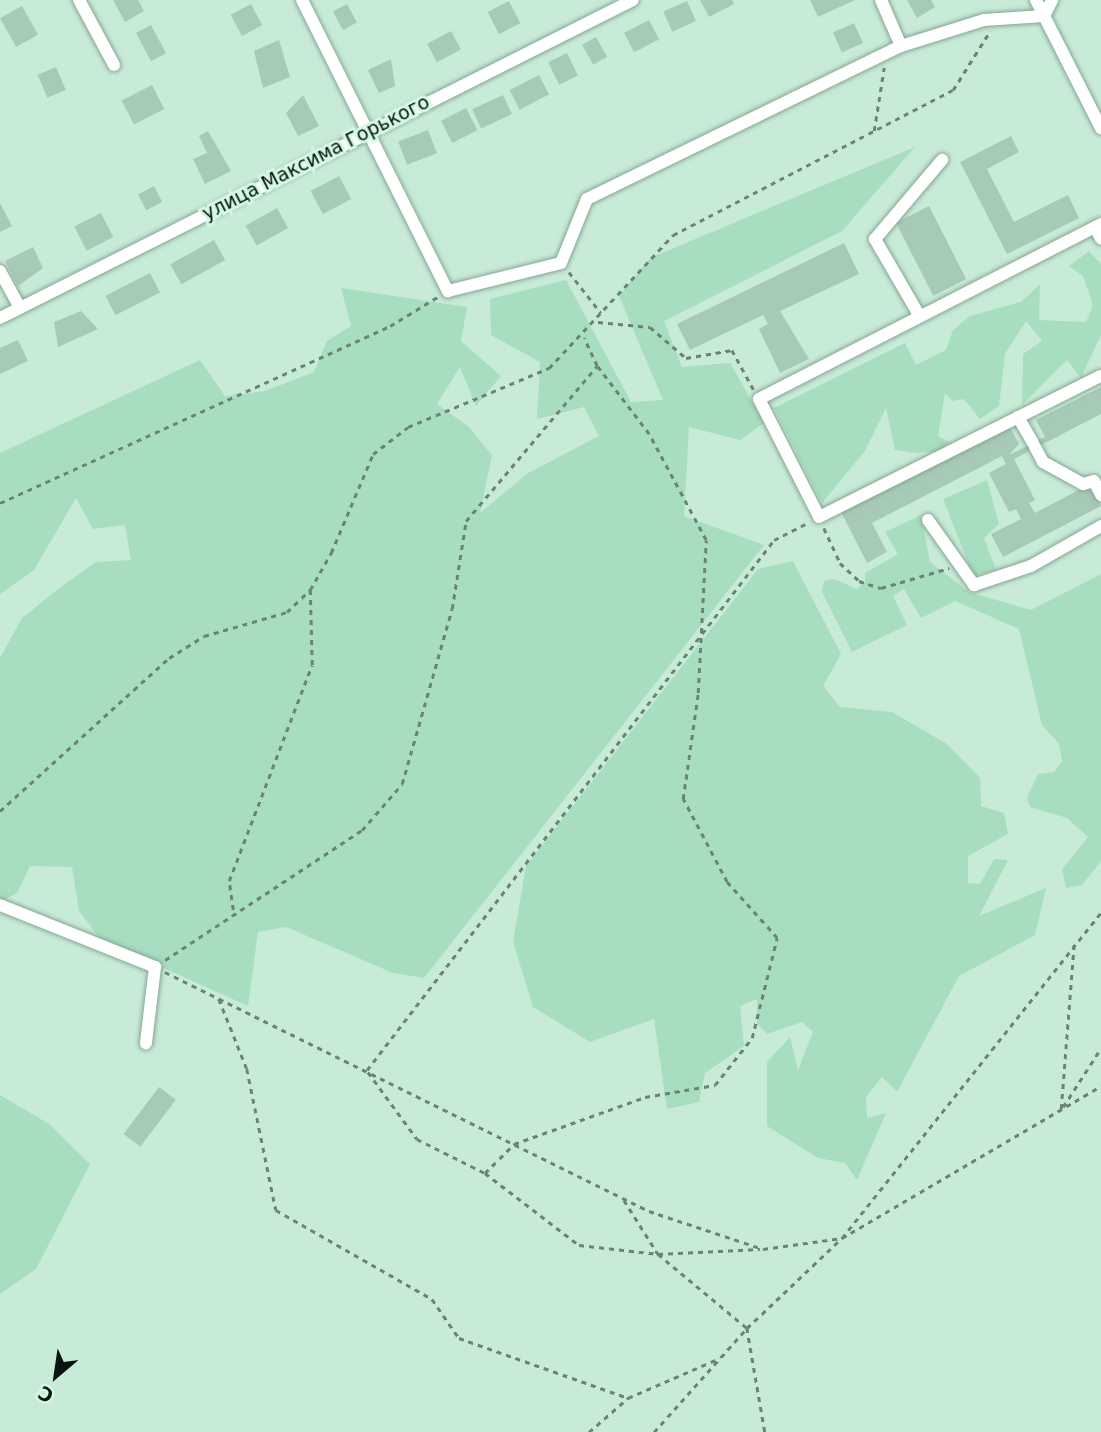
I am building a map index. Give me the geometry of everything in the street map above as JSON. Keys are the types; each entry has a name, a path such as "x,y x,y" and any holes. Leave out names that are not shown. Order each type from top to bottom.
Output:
{"street":[{"path":"79,0 114,65"},
{"path":"302,0 448,291 561,263 587,199 901,46 997,19 1044,16"},
{"name":"улица Максима Горького","path":"0,318 633,0"},
{"path":"881,0 901,46"},
{"path":"1035,0 1101,128"},
{"path":"1044,16 1052,0"},
{"path":"919,315 875,239 942,159"},
{"path":"1101,239 1098,225 759,399 819,517 1101,376"},
{"path":"0,271 20,308"},
{"path":"1018,417 1043,462 1083,484 1094,481 1101,495"},
{"path":"928,520 974,585 1031,566 1101,526"},
{"path":"0,905 155,967 146,1043"}],"path":[{"path":"0,811 169,658 204,636 287,612 310,590 373,454 408,426 549,368 584,338 601,313 673,235 953,90 997,19"},
{"path":"874,131 886,53"},
{"path":"561,263 601,313"},
{"path":"0,503 390,326 448,291"},
{"path":"597,322 650,327 686,358 732,349 759,399"},
{"path":"485,1173 514,1144 645,1097 715,1085 752,1038 777,938 727,882 683,800 706,540 649,434 597,366 584,338"},
{"path":"597,366 466,521 452,609 402,784 362,830 233,911 155,967 622,1197 710,1235 763,1249"},
{"path":"367,1070 774,540 819,517 841,563 859,581 881,588 960,565"},
{"path":"233,911 229,881 312,665 310,590"},
{"path":"654,1432 747,1328 842,1238 1101,912"},
{"path":"1061,1110 1075,944"},
{"path":"219,999 247,1069 276,1210 432,1299 459,1338 628,1398"},
{"path":"1061,1110 1101,1048"},
{"path":"367,1070 417,1139 485,1173 579,1245 658,1254 763,1249 842,1238 1101,1086"},
{"path":"622,1197 658,1254 747,1328 765,1432"},
{"path":"589,1432 628,1398 720,1359"}],"green space":[{"path":"915,147 842,231 664,321 682,367 730,363 764,423 740,440 689,427 684,516 764,545 424,978 393,973 286,927 258,932 248,1006 101,940 79,911 72,867 30,866 17,893 0,902 0,658 22,618 62,586 96,562 131,560 125,525 93,529 76,498 34,570 0,594 0,453 200,360 225,396 265,391 314,372 327,341 351,326 341,288 467,307 461,341 501,376 476,406 460,367 437,404 469,427 492,455 480,513 528,473 599,436 584,407 537,419 540,362 491,335 490,299 566,280 631,402 663,400 619,296 650,258"},
{"path":"1089,251 1101,264 1101,335 1081,378 1067,360 1022,405 1023,354 1042,341 1026,321 1005,354 999,406 980,419 964,399 953,401 945,393 938,436 949,442 942,451 916,453 895,450 886,408 865,451 822,503 774,408 905,343 916,365 946,350 953,330 970,316 1021,302 1040,284 1039,320 1086,322 1093,305 1083,276 1069,266"},
{"path":"987,480 999,524 984,538 996,570 973,575 943,499"},
{"path":"921,515 930,562 969,592 1031,610 1101,574 1101,861 1082,885 1066,888 1062,869 1088,837 1067,818 1030,807 1027,798 1038,774 1054,772 1062,761 1059,744 1042,725 1019,629 955,601 921,618 904,589 893,596 907,625 852,652 822,592 824,581 834,579 857,589 865,582 865,573 898,554 885,532"},
{"path":"793,561 841,654 823,686 840,707 892,712 947,744 980,778 981,806 1004,813 1008,834 968,856 968,883 980,884 994,859 1008,860 979,916 1046,888 1035,935 959,976 897,1092 882,1077 866,1097 867,1118 886,1113 857,1180 845,1163 818,1158 767,1126 767,1062 790,1037 798,1070 813,1032 802,1022 767,1034 757,1024 757,999 740,1006 744,1046 705,1073 699,1102 667,1109 654,1019 590,1042 533,1007 513,942 526,866 758,569"},
{"path":"0,1095 49,1124 90,1164 36,1269 0,1294"}],"building":[{"path":"113,0 138,0 144,11 125,22"},
{"path":"700,0 732,0 734,4 709,17"},
{"path":"810,0 855,0 818,17"},
{"path":"907,0 931,0 935,7 917,18"},
{"path":"509,1 520,23 499,34 488,12"},
{"path":"687,1 696,21 672,32 663,12"},
{"path":"251,4 262,25 242,36 231,15"},
{"path":"347,4 357,23 343,30 333,12"},
{"path":"22,6 38,35 16,47 0,18"},
{"path":"649,20 659,40 634,52 624,33"},
{"path":"854,23 863,43 842,52 833,32"},
{"path":"151,25 166,53 151,61 136,33"},
{"path":"451,31 461,50 437,62 427,44"},
{"path":"596,37 607,57 593,65 582,45"},
{"path":"279,40 290,77 263,88 254,51"},
{"path":"567,53 578,75 559,85 548,62"},
{"path":"391,59 395,86 379,93 368,70"},
{"path":"56,67 66,90 47,98 38,75"},
{"path":"539,75 549,95 520,110 510,90"},
{"path":"152,85 164,109 134,124 122,100"},
{"path":"303,95 319,126 298,136 286,113"},
{"path":"503,95 512,114 481,128 472,109"},
{"path":"466,108 477,130 452,143 441,121"},
{"path":"428,130 437,153 407,165 398,141"},
{"path":"208,131 231,171 205,184 193,159 207,153 199,136"},
{"path":"1011,136 1019,152 987,169 1014,222 1068,195 1079,218 1007,254 960,162"},
{"path":"339,176 351,199 323,214 311,191"},
{"path":"154,186 162,202 146,210 138,194"},
{"path":"0,203 12,226 0,232"},
{"path":"929,206 966,279 933,296 896,223"},
{"path":"277,208 288,228 257,246 246,225"},
{"path":"101,213 113,237 87,251 74,227"},
{"path":"214,240 225,260 181,284 170,264"},
{"path":"844,243 859,274 780,311 809,359 780,373 759,329 768,324 763,315 690,350 677,324"},
{"path":"33,247 43,268 18,286 5,261"},
{"path":"150,273 160,293 115,315 105,296"},
{"path":"81,311 98,329 58,347 54,322"},
{"path":"18,340 28,361 0,374 0,348"},
{"path":"1101,387 1101,414 1014,459 1035,500 1029,503 1035,513 1092,483 1101,506 1003,557 991,534 1021,519 1016,509 1009,512 989,473 1006,464 1002,456 872,523 887,552 867,563 840,510 1008,424 1019,444 1009,455 1045,437 1036,420"},
{"path":"159,1087 176,1100 140,1147 123,1134"}]}
